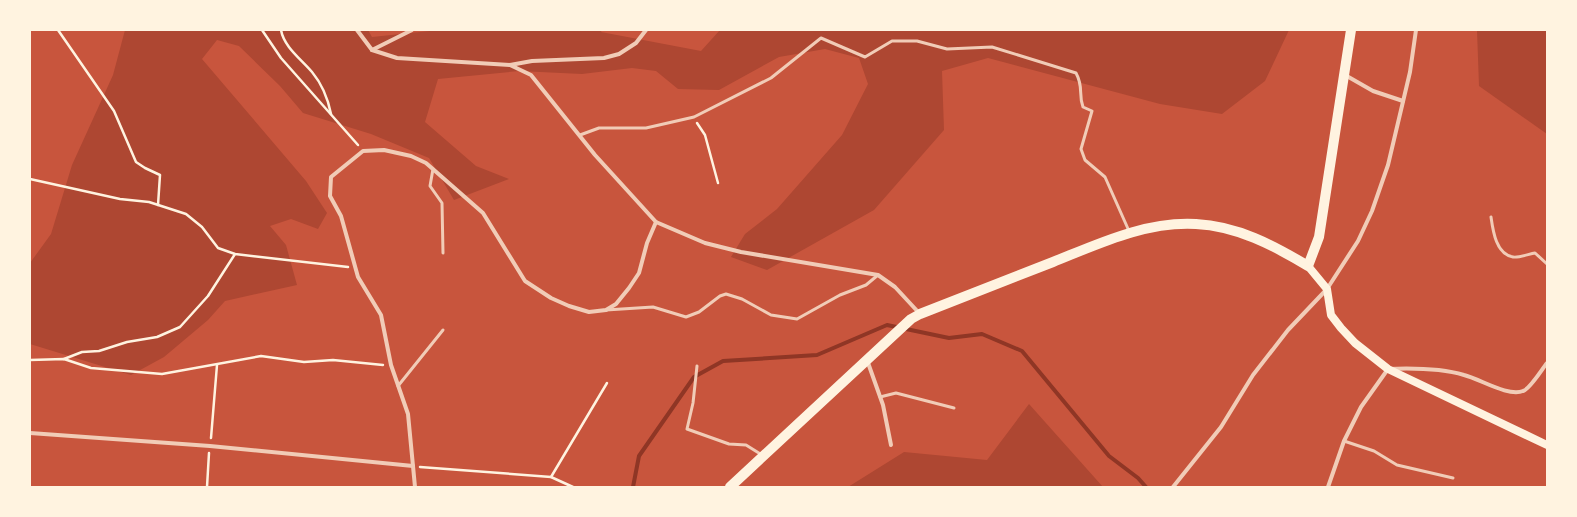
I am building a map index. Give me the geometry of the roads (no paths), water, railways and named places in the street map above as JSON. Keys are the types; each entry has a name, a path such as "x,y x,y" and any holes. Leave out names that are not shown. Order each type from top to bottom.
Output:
{"main road":[{"path":"1308,266 1319,237 1351,30"},
{"path":"730,487 911,319 920,314 1130,234 1144,229 1171,225 1195,224 1215,226 1237,231 1256,237 1308,266 1327,289 1331,315 1356,343 1388,369 1547,445"}],"street":[{"path":"356,30 372,50 397,58 510,65 532,61 604,58 620,54 636,43 646,30"},
{"path":"372,50 412,30"},
{"path":"1173,487 1221,427 1253,375 1284,335 1327,289 1358,241 1372,211 1388,165 1410,72 1416,30"},
{"path":"510,65 531,75 580,135 656,222 705,243 740,252 878,276 895,287 920,314"},
{"path":"1345,75 1373,91 1403,101"},
{"path":"415,487 408,414 391,365 381,315 358,277 341,216 330,196 331,177 363,151 384,150 411,156 426,163 484,214 525,281 551,298 569,306 589,312 606,310 616,304 639,273 647,243 656,222"},
{"path":"867,360 880,397 891,445"},
{"path":"1328,487 1344,441 1361,407 1388,369 1416,368 1465,375 1504,390 1517,393 1525,391 1547,363"},
{"path":"30,433 210,446 413,466"}],"lane":[{"path":"580,135 599,128 646,128 694,117 771,78 821,38 865,57 892,41 917,41 947,49 992,47 1076,73 1082,84 1080,100 1083,107 1092,111 1081,149 1085,160 1105,177 1116,198 1130,234"},
{"path":"433,169 430,186 442,203 443,253"},
{"path":"1491,217 1497,243 1505,254 1514,257 1535,253 1547,264"},
{"path":"606,310 653,307 686,317 699,312 720,296 726,294 742,299 771,315 797,319 840,295 866,285 878,276"},
{"path":"398,386 443,330"},
{"path":"697,366 687,429 729,444 746,445 764,456"},
{"path":"880,397 896,393 954,408"},
{"path":"1344,441 1374,452 1397,465 1453,478"}],"waterway":[{"path":"633,487 639,456 694,377 723,361 817,355 887,325 949,338 982,334 1022,351 1109,456 1138,478 1146,487"}]}
